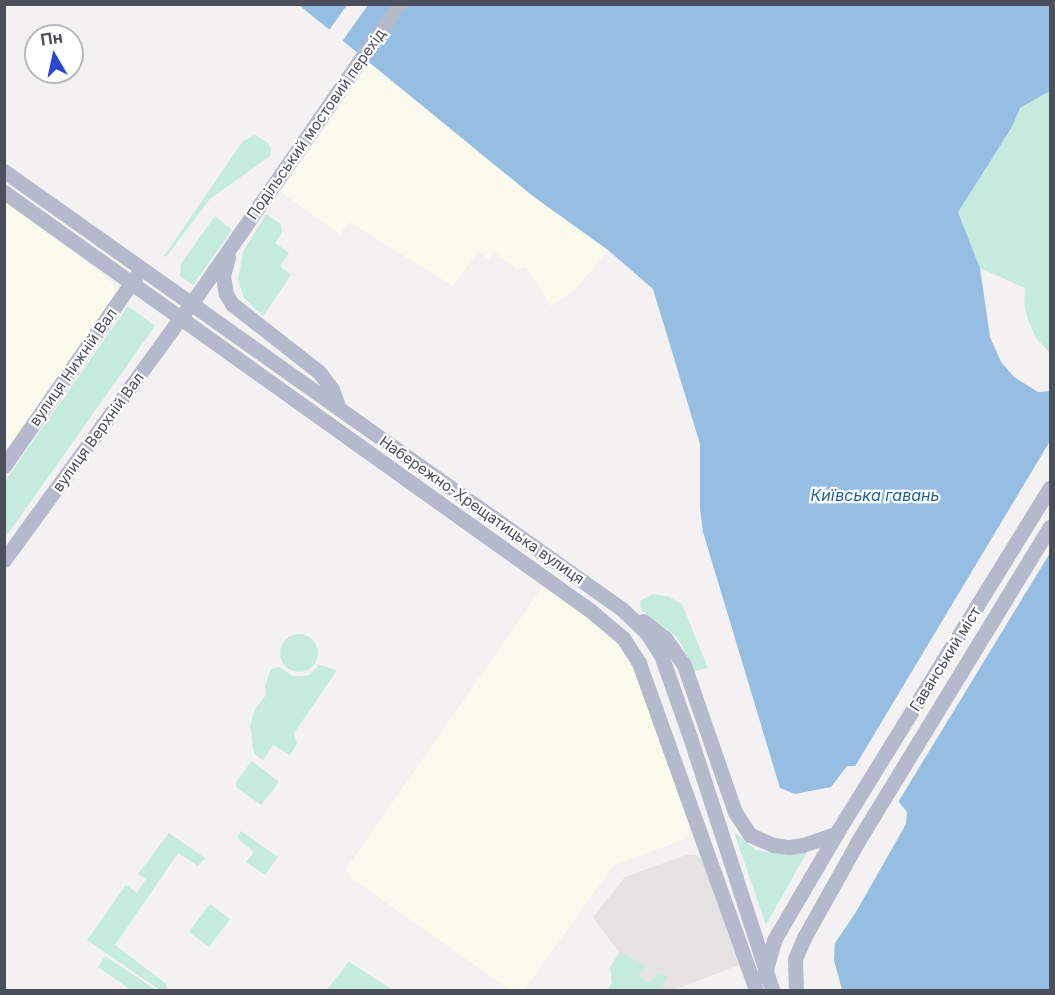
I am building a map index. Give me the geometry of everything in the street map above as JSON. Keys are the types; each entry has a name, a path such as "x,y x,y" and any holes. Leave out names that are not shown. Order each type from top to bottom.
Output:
{"main road":[{"name":"Подільський мостовий перехід","path":"191,304 399,4"},
{"name":"Набережно-Хрещатицька вулиця","path":"4,171 622,609 646,632 661,655 690,736 772,990"},
{"name":"Набережно-Хрещатицька вулиця","path":"4,192 591,611 623,638 639,663 756,990"},
{"path":"233,243 223,276 226,294 232,304 319,372 332,389 339,409"},
{"name":"вулиця Нижній Вал","path":"4,466 142,269"},
{"name":"вулиця Верхній Вал","path":"4,560 191,304"},
{"name":"Гаванський міст","path":"763,990 765,970 774,940 838,831 1050,488"},
{"name":"Гаванський міст","path":"796,990 795,959 799,947 858,841 1050,527"},
{"path":"622,609 652,626 674,648 684,665 735,812 750,835 774,846 789,847 803,845 838,831"}],"shaded area":[{"path":"370,61 534,197 608,250 576,289 551,306 526,267 516,269 494,252 489,259 478,252 453,286 349,222 340,234 281,192"},
{"path":"5,201 111,281 115,290 112,299 5,452"},
{"path":"546,586 614,636 632,664 691,826 689,835 683,840 614,865 524,990 510,990 350,877 346,869 541,589"},
{"path":"686,855 696,855 702,859 739,965 674,990 646,990 593,917 625,877"}],"green space":[{"path":"1050,91 1049,352 1036,338 1028,320 1024,304 1025,288 980,268 958,211 1012,127 1020,108"},
{"path":"255,135 268,143 271,149 270,156 210,199 166,257 164,256 243,141"},
{"path":"266,214 281,224 282,233 275,243 289,253 280,266 291,275 263,316 244,298 238,280 243,252"},
{"path":"215,216 232,230 193,285 180,276 181,264"},
{"path":"128,306 155,326 5,538 5,481"},
{"path":"653,594 667,596 682,604 708,668 695,671 677,637 641,610 640,601"},
{"path":"299,634 313,639 318,653 313,667 299,672 285,667 280,653 285,639"},
{"path":"319,665 337,670 294,733 297,744 290,755 273,745 263,760 254,754 250,725 255,709 266,695 265,685 271,669 279,667 293,676 302,676 309,675"},
{"path":"252,761 279,782 261,805 236,787 236,782"},
{"path":"241,831 278,857 265,875 246,862 254,852 237,838"},
{"path":"734,832 756,850 789,855 807,852 766,925"},
{"path":"169,833 205,858 198,866 178,853 115,945 165,983 168,990 160,990 87,940 126,885 137,893 146,879 138,874"},
{"path":"210,904 230,919 209,947 189,932"},
{"path":"620,952 645,965 638,975 650,983 658,973 668,978 658,990 607,990 612,983 610,967"},
{"path":"105,956 156,990 131,990 98,967"},
{"path":"349,962 393,990 327,990"}],"water":[{"name":"Київська гавань","path":"299,5 1050,5 1050,91 1020,108 1012,127 958,212 980,268 990,337 1001,362 1014,377 1038,392 1050,391 1050,990 842,990 834,960 835,943 856,912 906,824 907,812 879,777 863,766 847,766 831,787 795,794 780,788 703,532 700,509 700,444 653,289 608,250 534,197"}],"pier":[{"path":"347,5 368,5 341,43 327,33"},
{"path":"1050,441 1050,553 897,804 867,771 854,768"}]}
